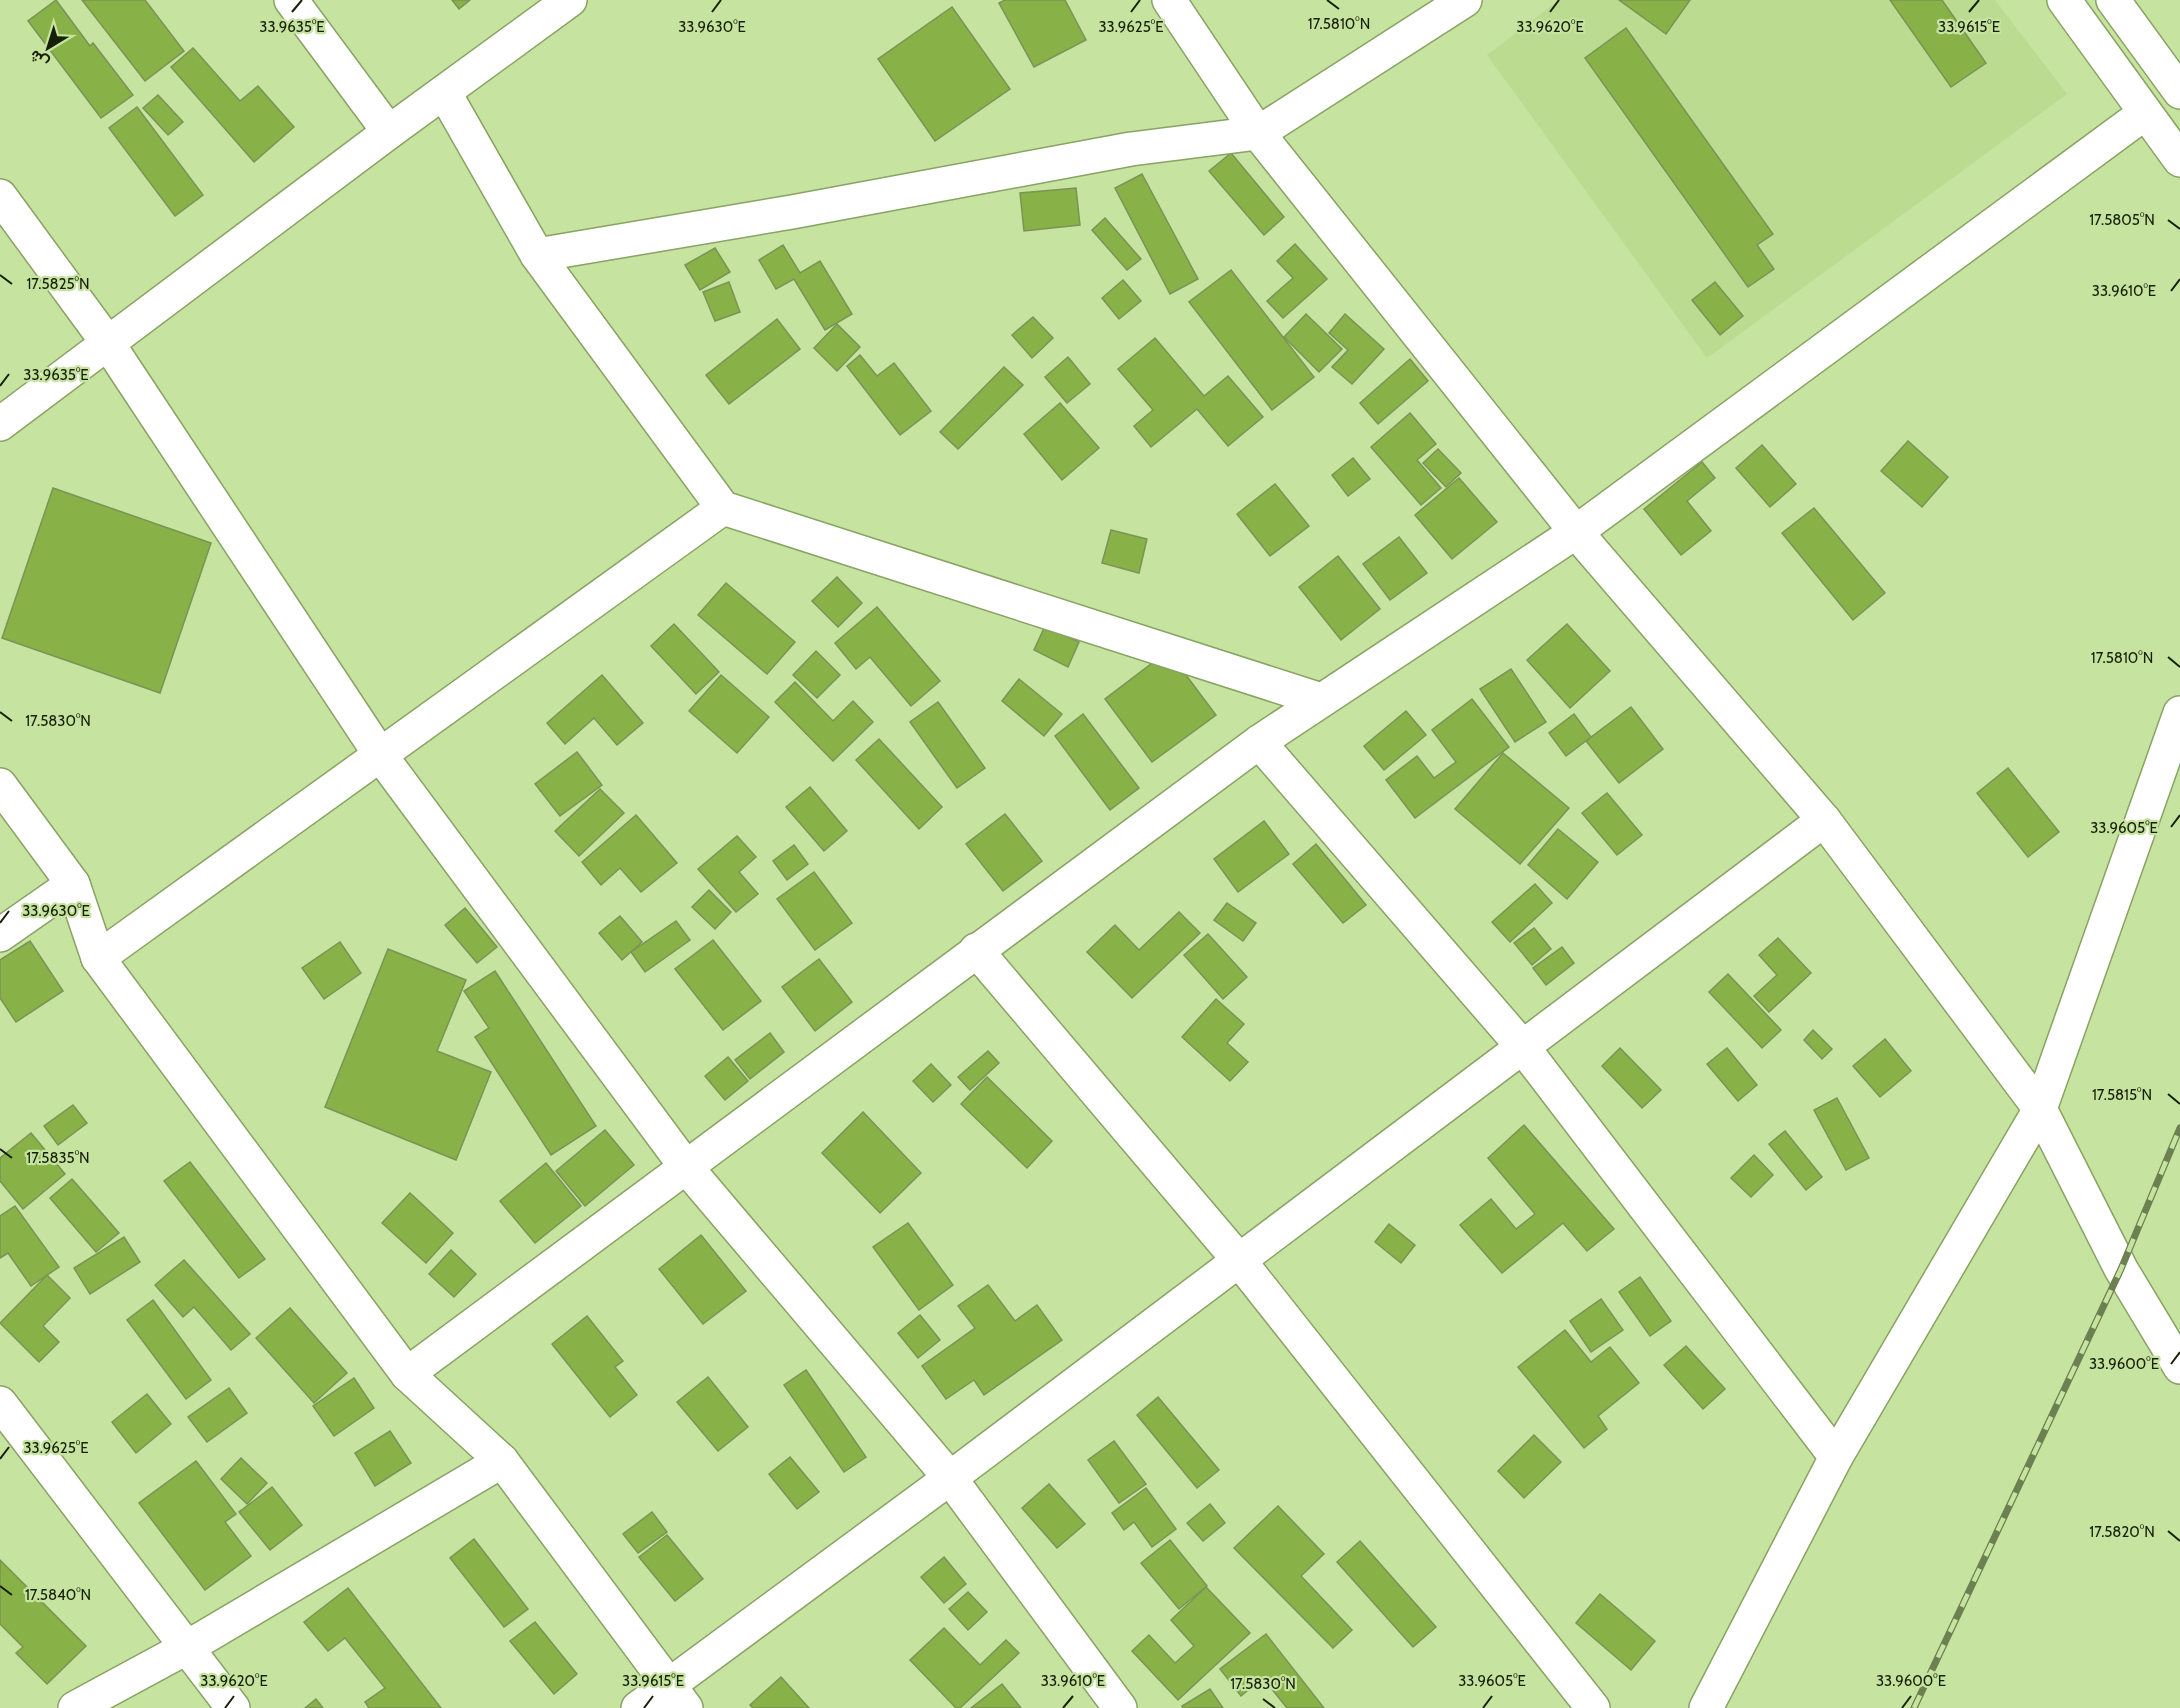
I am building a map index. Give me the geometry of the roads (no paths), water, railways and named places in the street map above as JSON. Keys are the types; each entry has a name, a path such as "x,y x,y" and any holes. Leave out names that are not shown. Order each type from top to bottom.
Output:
{"street":[{"path":"291,0 389,132"},
{"path":"0,424 389,132 570,0"},
{"path":"1169,0 1258,133 1576,532 1824,820 2040,1109 2121,1269 2180,1367"},
{"path":"537,255 792,212 1131,149 1258,133 1465,0"},
{"path":"2064,0 2180,160"},
{"path":"2113,0 2180,92"},
{"path":"444,92 537,255 723,508 1321,700"},
{"path":"407,1374 1259,742 1576,532 2145,113"},
{"path":"0,196 107,342 381,756 686,1167 950,1478 1120,1708"},
{"path":"98,958 723,508"},
{"path":"1706,1708 1836,1457 2040,1109 2180,712"},
{"path":"1259,742 1522,1046 1836,1457"},
{"path":"0,785 73,884 98,958 407,1374 502,1461 678,1696"},
{"path":"638,1708 678,1696 950,1478 1824,820"},
{"path":"0,935 73,884"},
{"path":"976,950 1238,1259 1593,1708"},
{"path":"0,1403 233,1708"},
{"path":"75,1708 186,1648 502,1461"}],"railway":[{"path":"1914,1708 2121,1269 2180,1128"}]}
